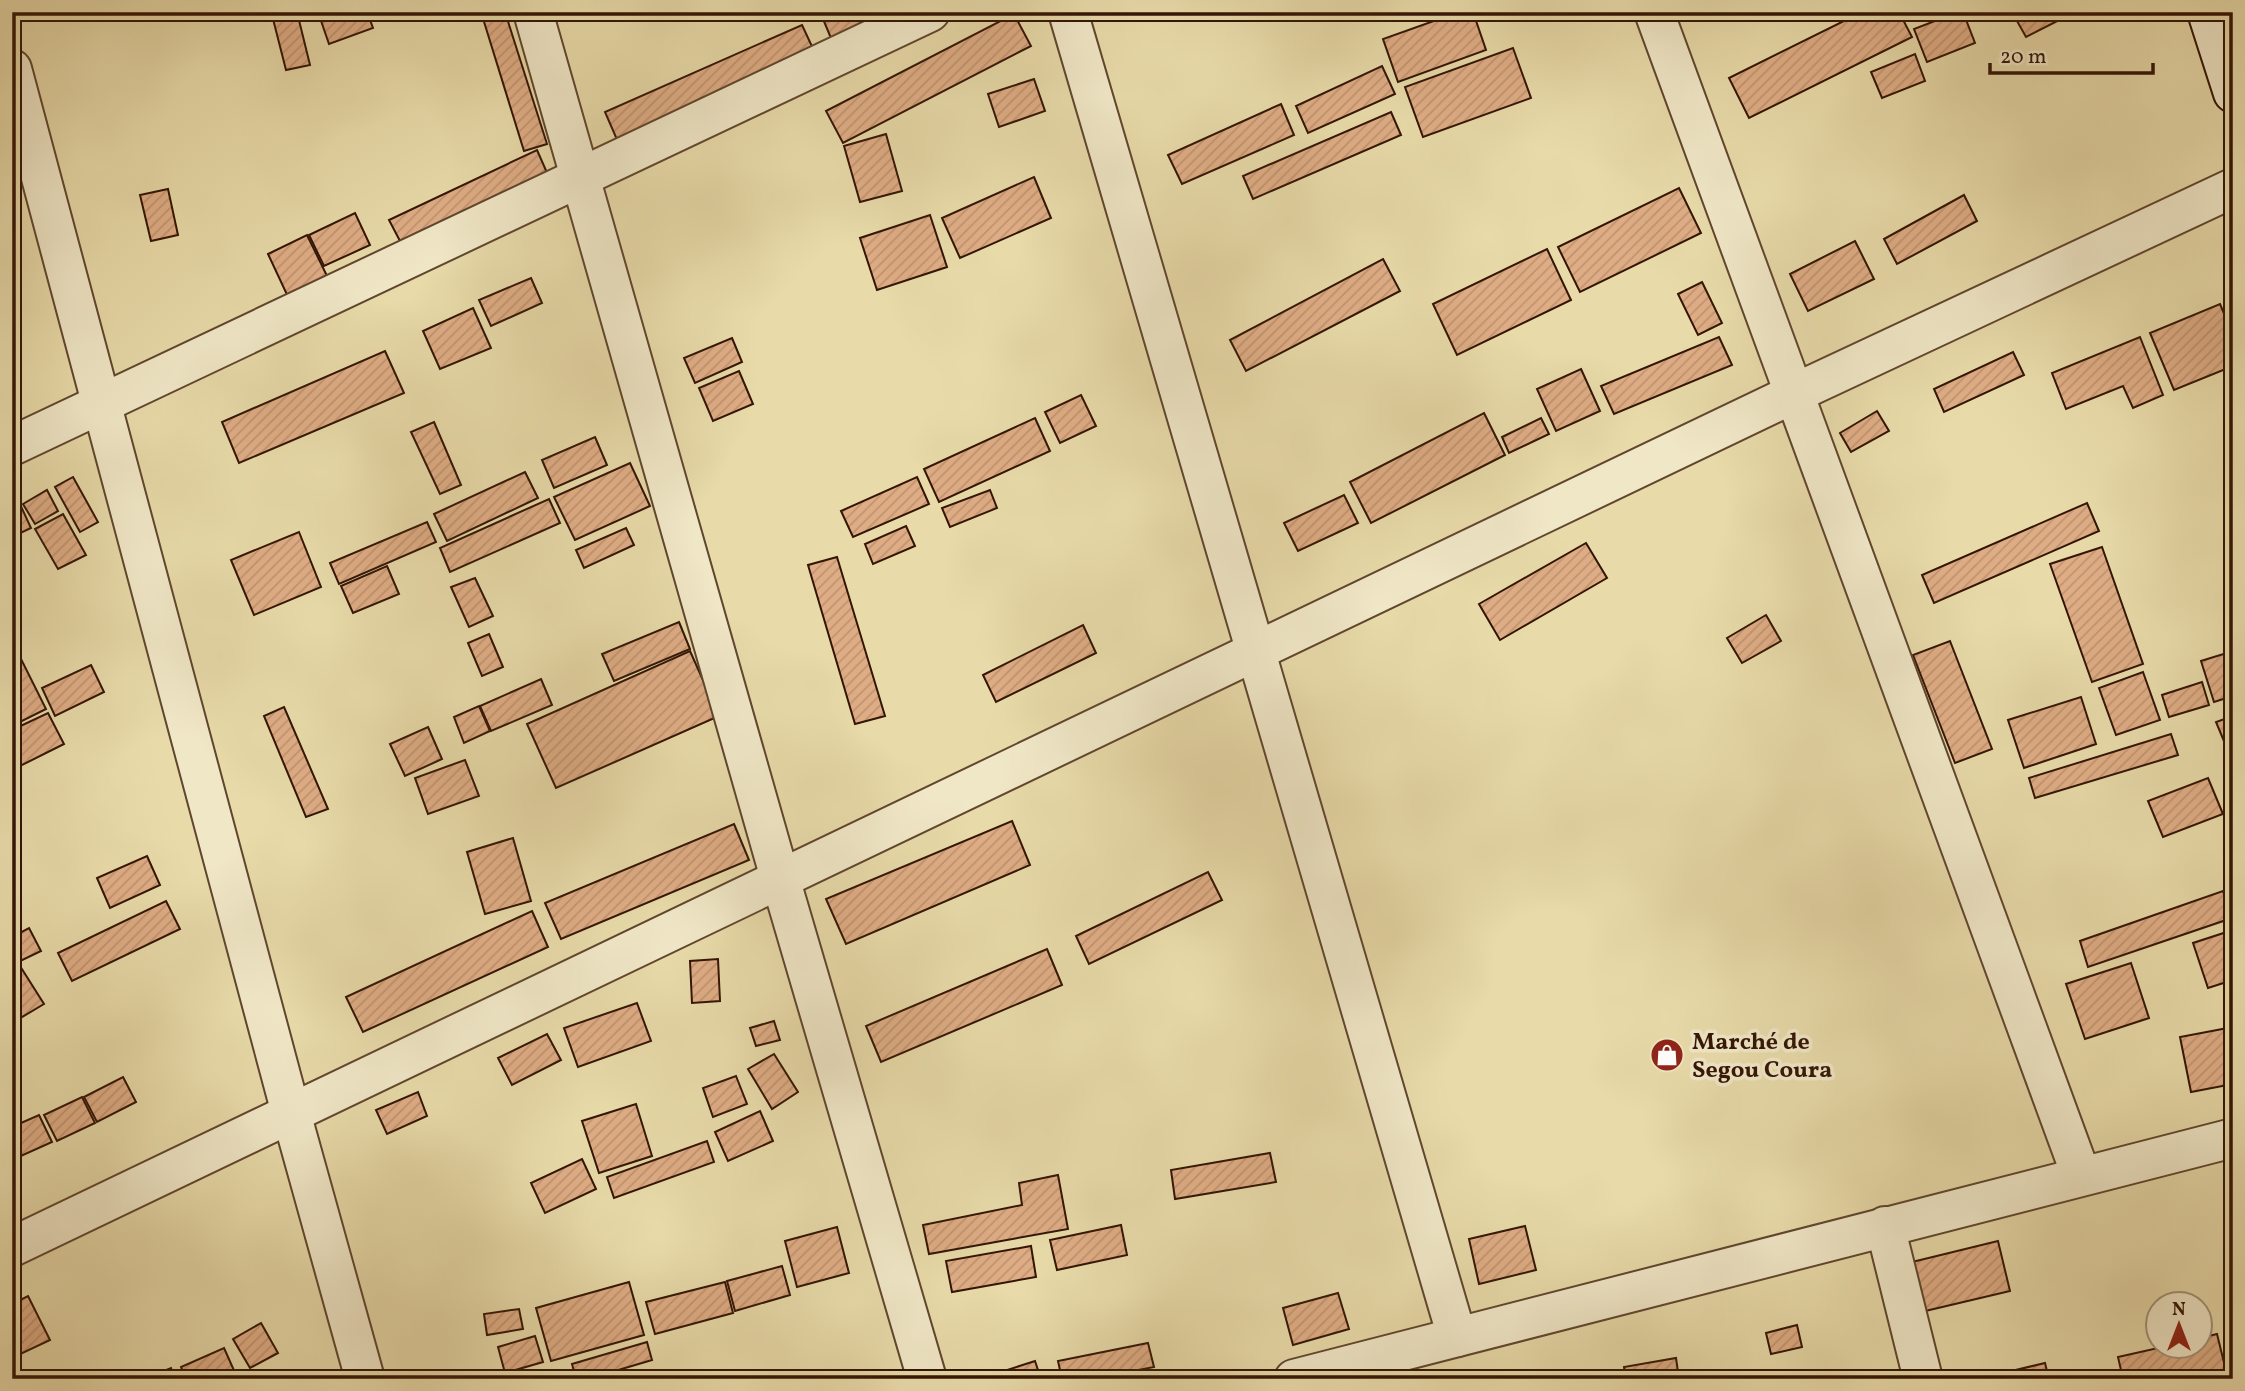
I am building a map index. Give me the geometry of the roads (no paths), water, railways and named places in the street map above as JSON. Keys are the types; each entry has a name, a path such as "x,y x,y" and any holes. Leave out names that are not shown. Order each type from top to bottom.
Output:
{"street":[{"path":"533,12 780,878 927,1379"},
{"path":"12,446 930,12"},
{"path":"1068,12 1457,1337"},
{"path":"1654,12 2081,1175"},
{"path":"2207,12 2233,93"},
{"path":"12,69 291,1113 365,1379"},
{"path":"12,1247 1793,394 2233,188"},
{"path":"1294,1379 2233,1138"},
{"path":"1885,1226 1923,1379"}],"place":[{"name":"Marché de Segou Coura","path":"1667,1055"}]}
